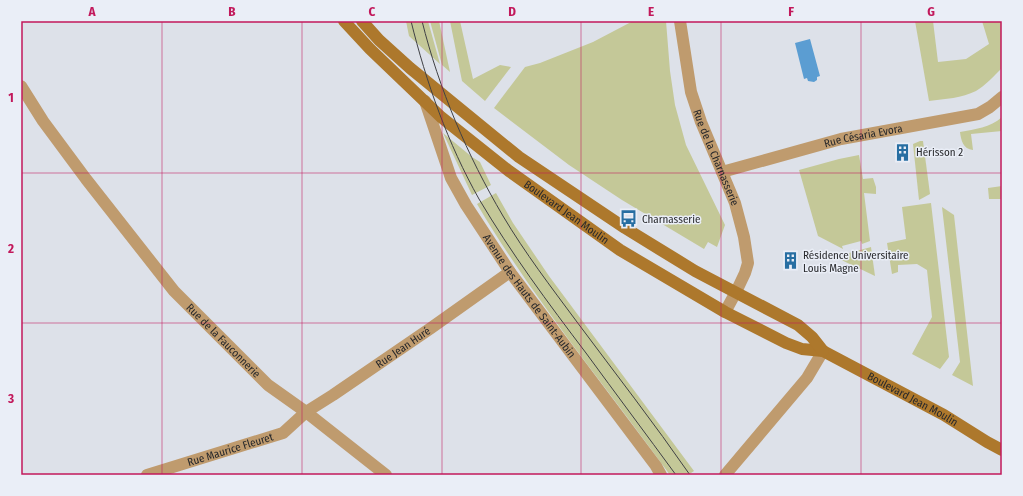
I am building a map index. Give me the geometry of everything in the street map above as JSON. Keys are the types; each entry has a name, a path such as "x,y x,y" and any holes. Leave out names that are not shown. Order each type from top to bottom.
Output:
{"main road":[{"name":"Boulevard Jean Moulin","path":"344,21 370,49 441,117 509,171 620,250 725,312 786,343 802,349 823,351 944,415 1002,450"},
{"name":"Boulevard Jean Moulin","path":"362,21 379,40 410,68 519,157 625,228 695,270 798,324 812,337 823,351"}],"street":[{"name":"Rue de la Charnasserie","path":"680,21 692,92 702,122 735,203 744,236 748,263 745,273 725,312"},
{"name":"Rue de la Fauconnerie","path":"21,86 43,121 86,179 174,291 268,384 386,475"},
{"name":"Rue Césaria Evora","path":"722,172 841,140 978,114 990,107 1002,96"},
{"name":"Avenue des Hauts de Saint-Aubin","path":"425,101 451,178 466,205 510,272 656,466 661,475"},
{"name":"Rue Jean Huré","path":"306,412 510,272"},
{"path":"725,475 807,378 823,351"},
{"name":"Rue Maurice Fleuret","path":"147,475 283,433 306,412"}],"green space":[{"path":"406,21 428,21 440,64 409,36"},
{"path":"430,21 439,21 450,72 442,65"},
{"path":"450,21 460,21 473,79 500,65 511,67 485,101 462,81"},
{"path":"633,21 666,21 670,71 675,105 686,145 725,225 717,247 708,242 704,249 622,200 569,165 494,108 525,67 540,63 593,42"},
{"path":"915,21 933,21 938,62 966,59 989,44 982,21 1002,21 1002,68 976,91 959,97 929,101"},
{"path":"1002,117 1002,131 971,134 973,150 965,146 960,132 987,126"},
{"path":"443,133 480,162 491,185 472,195"},
{"path":"923,141 930,194 919,200 913,144"},
{"path":"859,155 863,179 873,178 876,187 876,194 864,193 870,241 862,244 861,241 842,246 843,249 818,236 799,170"},
{"path":"1002,186 1002,199 989,199 988,188"},
{"path":"496,193 513,223 549,276 694,471 688,475 670,475 546,308 522,274 477,204"},
{"path":"931,203 949,357 940,369 912,354 932,317 927,270 917,264 898,265 898,272 892,274 887,243 906,239 902,207"},
{"path":"942,207 954,215 973,386 952,375 960,362"},
{"path":"871,247 875,276 835,257"}],"water":[{"path":"810,39 820,76 817,77 817,80 814,82 808,81 807,78 804,79 795,43"}],"tram line":[{"path":"411,21 439,112 457,157 479,199 530,278 676,475"},
{"path":"422,21 437,72 455,121 490,193 503,216 538,270 690,475"}],"place":[{"name":"Hérisson 2","path":"903,152"},
{"name":"Charnasserie","path":"629,219"},
{"name":"Résidence Universitaire Louis Magne","path":"790,261"}]}
